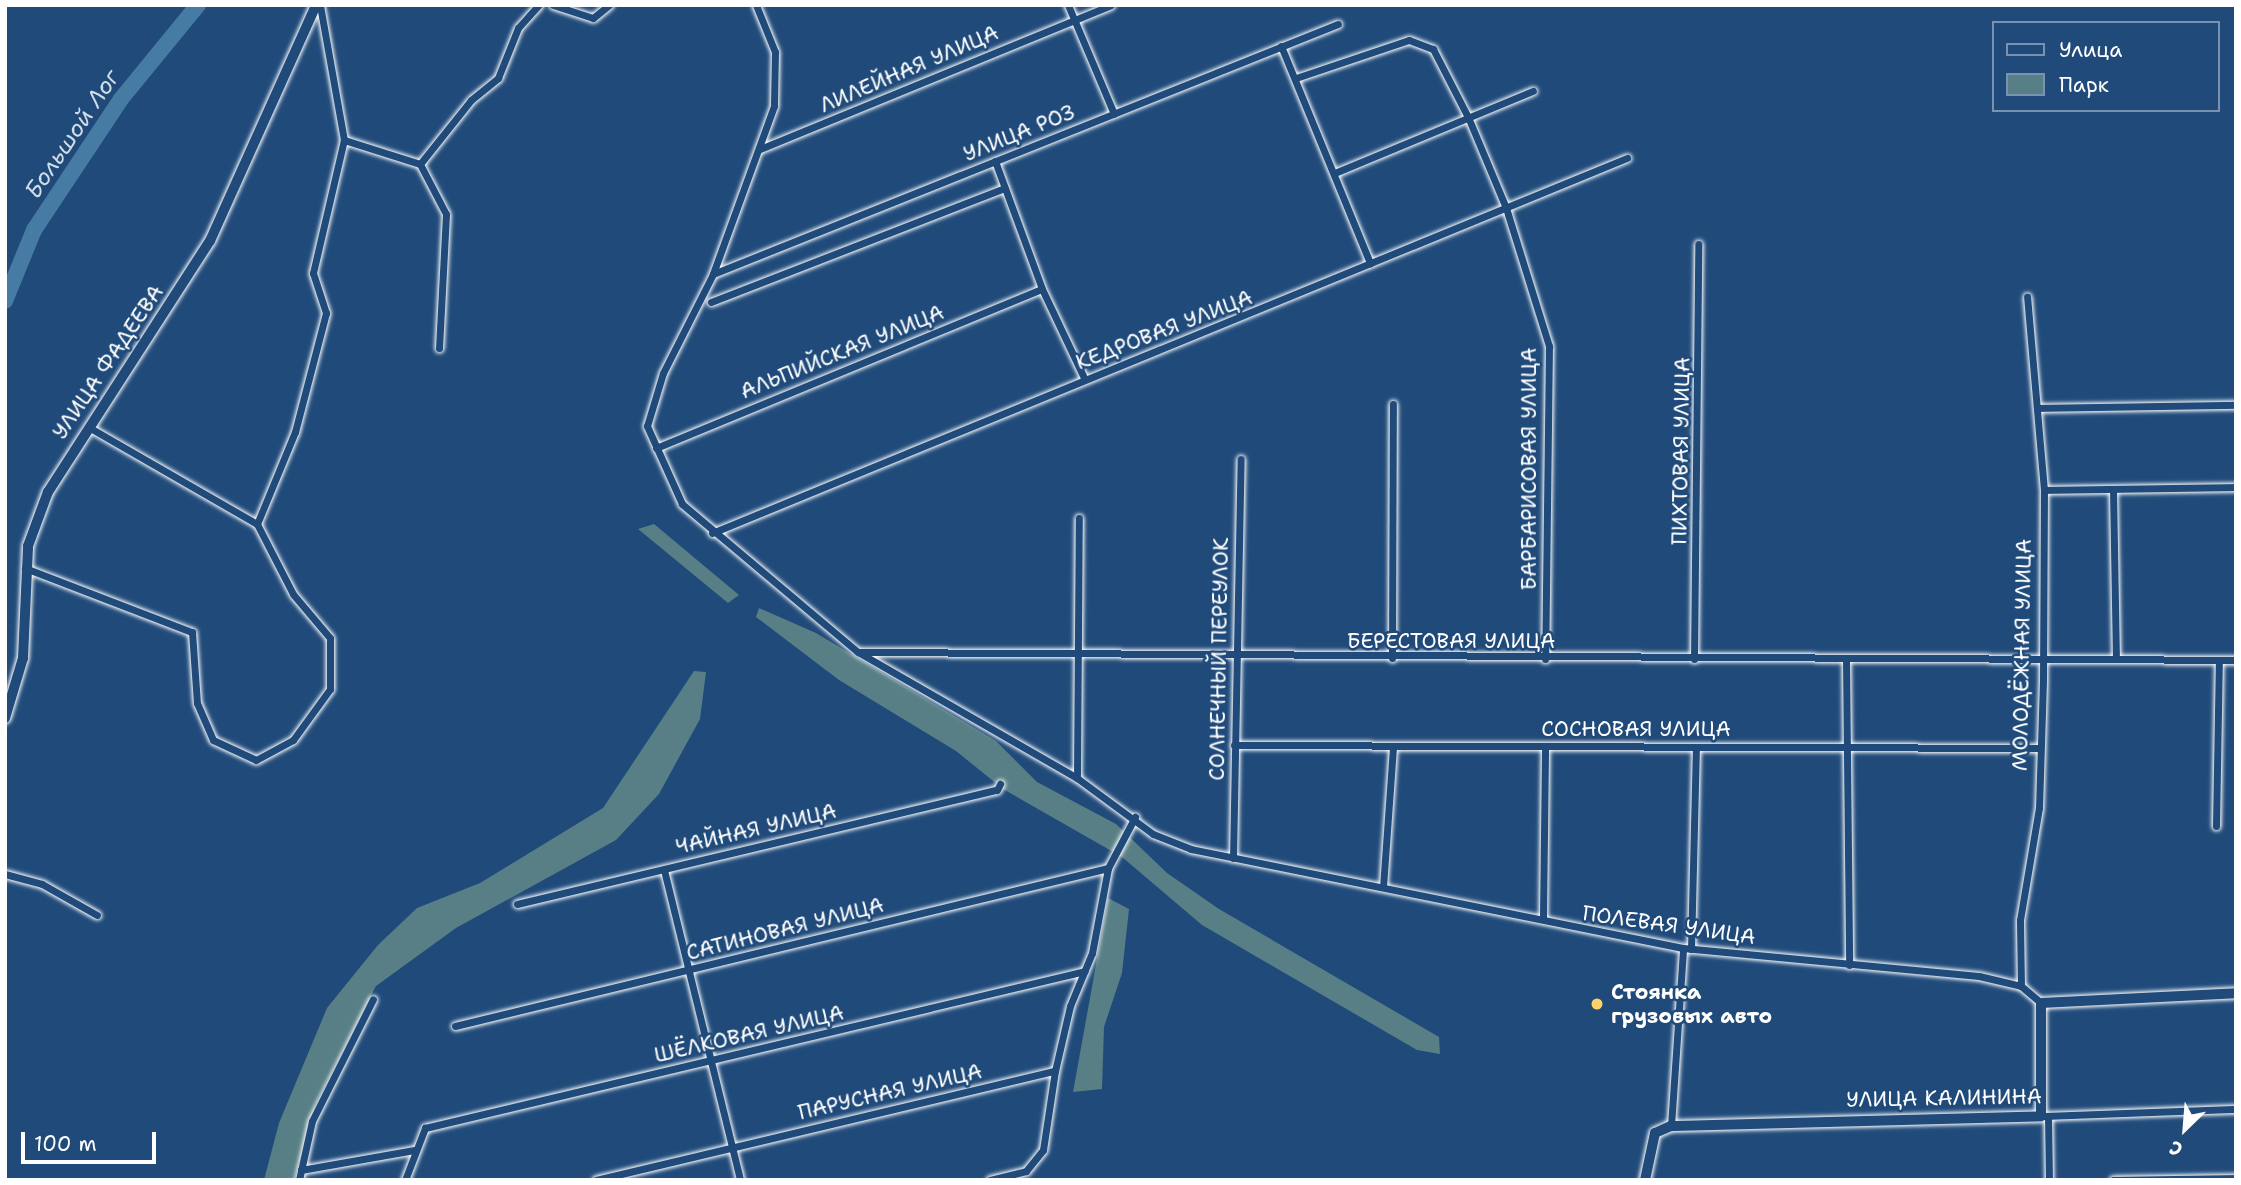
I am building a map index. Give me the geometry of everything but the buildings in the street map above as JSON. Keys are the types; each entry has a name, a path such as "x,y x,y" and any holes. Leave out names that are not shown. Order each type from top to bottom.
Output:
{"street":[{"path":"257,524 287,456 323,334 326,313 313,274 344,140 318,5"},
{"name":"УЛИЦА ФАДЕЕВА","path":"5,718 23,658 25,568 48,492 87,427 210,241 318,5"},
{"path":"420,164 471,100 498,78 518,28 539,5"},
{"path":"553,5 593,18 610,5"},
{"name":"ПОЛЕВАЯ УЛИЦА","path":"756,5 775,52 774,106 713,274 663,373 647,426 682,504 712,533 858,652 1077,778 1135,817 1153,834 1233,858 1543,917 1565,928 1687,948 2021,986"},
{"path":"1068,5 1114,114"},
{"name":"ЛИЛЕЙНАЯ УЛИЦА","path":"760,149 1111,5"},
{"name":"УЛИЦА РОЗ","path":"713,274 1338,23"},
{"name":"БАРБАРИСОВАЯ УЛИЦА","path":"1296,78 1409,40 1433,49 1468,117 1506,208 1549,346 1545,659"},
{"path":"1281,46 1337,172 1370,263"},
{"path":"1337,172 1533,91"},
{"path":"344,140 420,164 446,214 439,348"},
{"name":"КЕДРОВАЯ УЛИЦА","path":"712,533 1084,378 1197,339 1370,263 1627,158"},
{"path":"995,161 1042,289 1084,378"},
{"path":"711,302 1004,188"},
{"name":"ПИХТОВАЯ УЛИЦА","path":"1695,659 1698,244"},
{"name":"АЛЬПИЙСКАЯ УЛИЦА","path":"656,447 1042,289"},
{"name":"МОЛОДЁЖНАЯ УЛИЦА","path":"2021,986 2020,920 2039,808 2038,748 2043,657 2044,490 2027,296"},
{"path":"1392,658 1393,404"},
{"path":"2038,408 2236,405"},
{"path":"25,568 192,632 197,704 213,740 256,760 293,740 330,689 330,638 293,594 257,524 87,427"},
{"name":"СОЛНЕЧНЫЙ ПЕРЕУЛОК","path":"1233,858 1241,459"},
{"path":"2044,490 2236,487"},
{"path":"2113,489 2116,656"},
{"path":"1077,778 1074,652 1079,518"},
{"name":"БЕРЕСТОВАЯ УЛИЦА","path":"858,652 1846,660 2116,656 2236,660"},
{"path":"1846,660 1849,965"},
{"path":"2216,826 2219,660"},
{"name":"СОСНОВАЯ УЛИЦА","path":"1234,745 2038,748"},
{"path":"1383,887 1393,747"},
{"path":"1543,917 1545,747"},
{"path":"1671,1126 1687,948 1696,747"},
{"name":"ЧАЙНАЯ УЛИЦА","path":"517,905 997,790 1000,783"},
{"path":"990,1180 1037,1161 1055,1071 1085,971 1108,868 1135,817"},
{"name":"САТИНОВАЯ УЛИЦА","path":"455,1026 1108,868"},
{"path":"664,870 740,1180"},
{"path":"5,874 42,884 97,915"},
{"name":"ШЁЛКОВАЯ УЛИЦА","path":"414,1150 421,1130 1085,971"},
{"path":"2021,986 2041,1003 2236,993"},
{"path":"299,1180 312,1121 373,999"},
{"path":"2041,1003 2049,1180"},
{"name":"ПАРУСНАЯ УЛИЦА","path":"596,1180 1055,1071"},
{"name":"УЛИЦА КАЛИНИНА","path":"1646,1180 1655,1133 1671,1126 2236,1109"},
{"path":"301,1170 414,1150 405,1180"},
{"path":"2113,1180 2236,1178"}],"green space":[{"path":"654,524 739,595 728,603 638,529"},
{"path":"759,608 816,633 996,741 1037,782 1116,824 1167,873 1219,909 1439,1037 1440,1054 1417,1050 1202,925 1122,857 1003,789 956,751 839,680 756,617"},
{"path":"694,671 706,672 700,719 659,794 616,840 456,928 376,986 315,1105 294,1180 264,1180 279,1123 327,1008 378,945 417,908 480,883 603,808"},
{"path":"1108,898 1129,909 1122,973 1104,1027 1102,1089 1073,1092"}],"waterway":[{"name":"Большой Лог","path":"5,301 34,230 121,99 198,5"}],"place":[{"name":"Стоянка грузовых авто","path":"1597,1004"}]}
